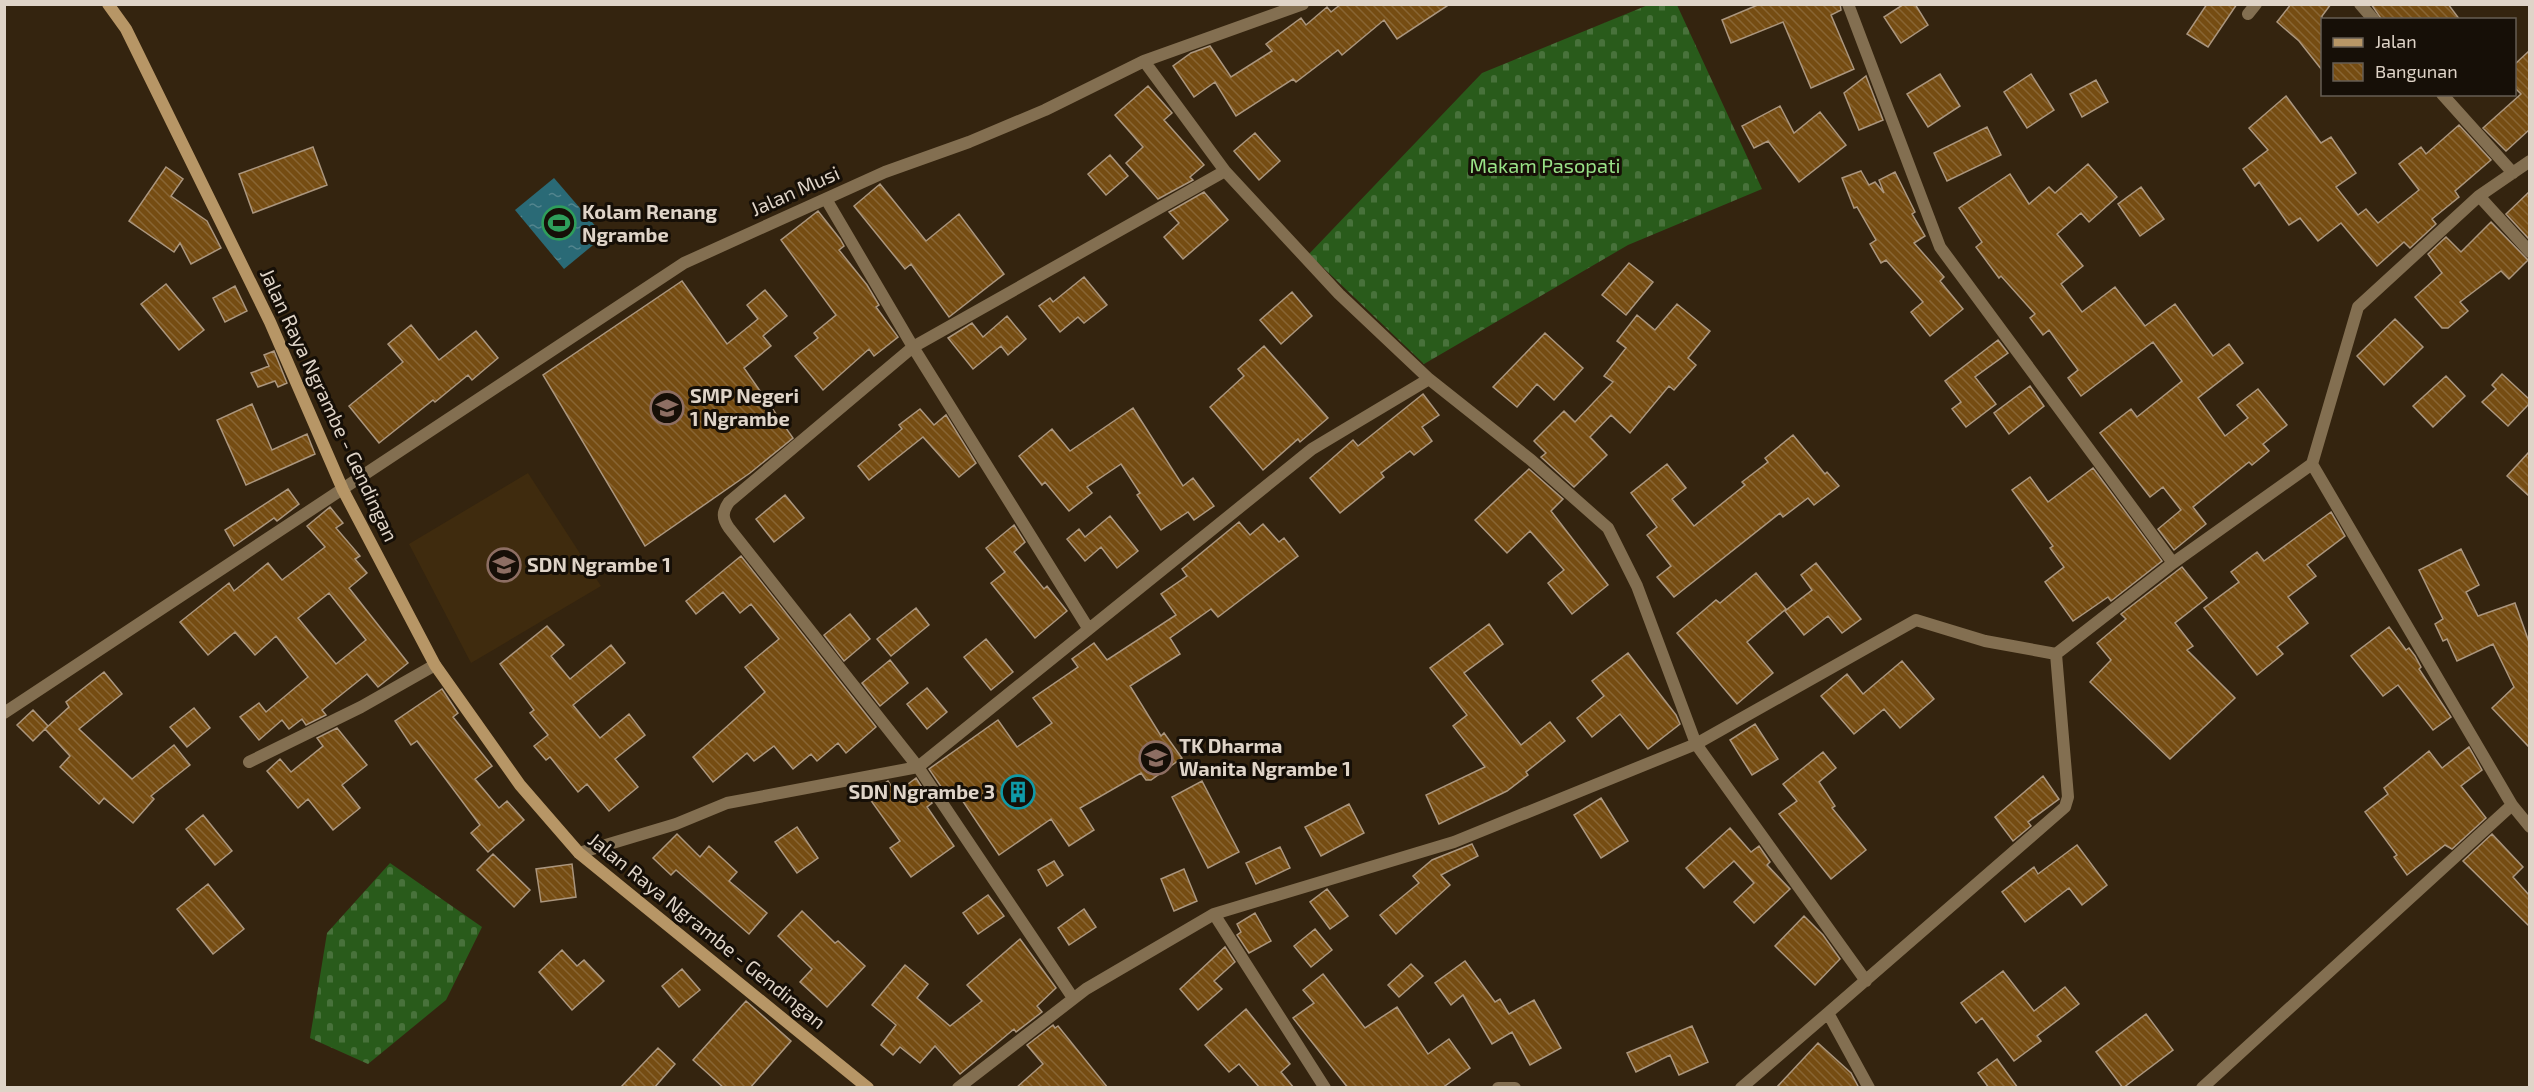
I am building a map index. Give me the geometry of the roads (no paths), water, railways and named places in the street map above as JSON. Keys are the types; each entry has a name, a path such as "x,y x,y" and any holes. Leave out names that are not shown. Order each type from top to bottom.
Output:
{"main road":[{"name":"Jalan Raya Ngrambe - Gendingan","path":"108,4 126,29 270,322 343,490 435,665 520,785 579,853 868,1088"}],"street":[{"name":"Jalan Musi","path":"4,713 684,263 885,172 969,142 1045,110 1144,61 1303,4"},
{"path":"1848,4 1940,247 2173,563"},
{"path":"2360,4 2372,18"},
{"path":"1144,61 1225,171 1339,294 1429,379 1531,460 1608,528 1637,586 1696,744 1866,981"},
{"path":"2444,96 2513,173"},
{"path":"958,1088 1073,998 1214,914 1454,842 1696,744 1916,620 1985,641 2056,654 2173,563 2312,464 2358,307 2478,196 2529,161"},
{"path":"1073,998 918,767 729,528 724,521 723,512 729,502 913,347 1225,171"},
{"path":"2478,196 2529,252"},
{"path":"826,199 913,347 1088,628"},
{"path":"579,853 675,824 727,803 918,767 1312,448 1429,379"},
{"path":"2312,464 2512,805 2529,827"},
{"path":"1740,1088 2065,807 2068,797 2056,654"},
{"path":"249,762 361,707 435,665"},
{"path":"2202,1088 2512,805"},
{"path":"1214,914 1325,1088"},
{"path":"1828,1013 1869,1088"},
{"path":"1498,1088 1515,1088"}],"water":[{"name":"Kolam Renang Ngrambe","path":"554,178 604,236 564,269 515,210"}],"place":[{"name":"Kolam Renang Ngrambe","path":"559,223"},
{"name":"SMP Negeri 1 Ngrambe","path":"667,408"},
{"name":"SDN Ngrambe 1","path":"504,565"},
{"name":"TK Dharma Wanita Ngrambe 1","path":"1156,758"},
{"name":"SDN Ngrambe 3","path":"1018,792"}],"park label":[{"name":"Makam Pasopati","path":"1545,166"}]}
